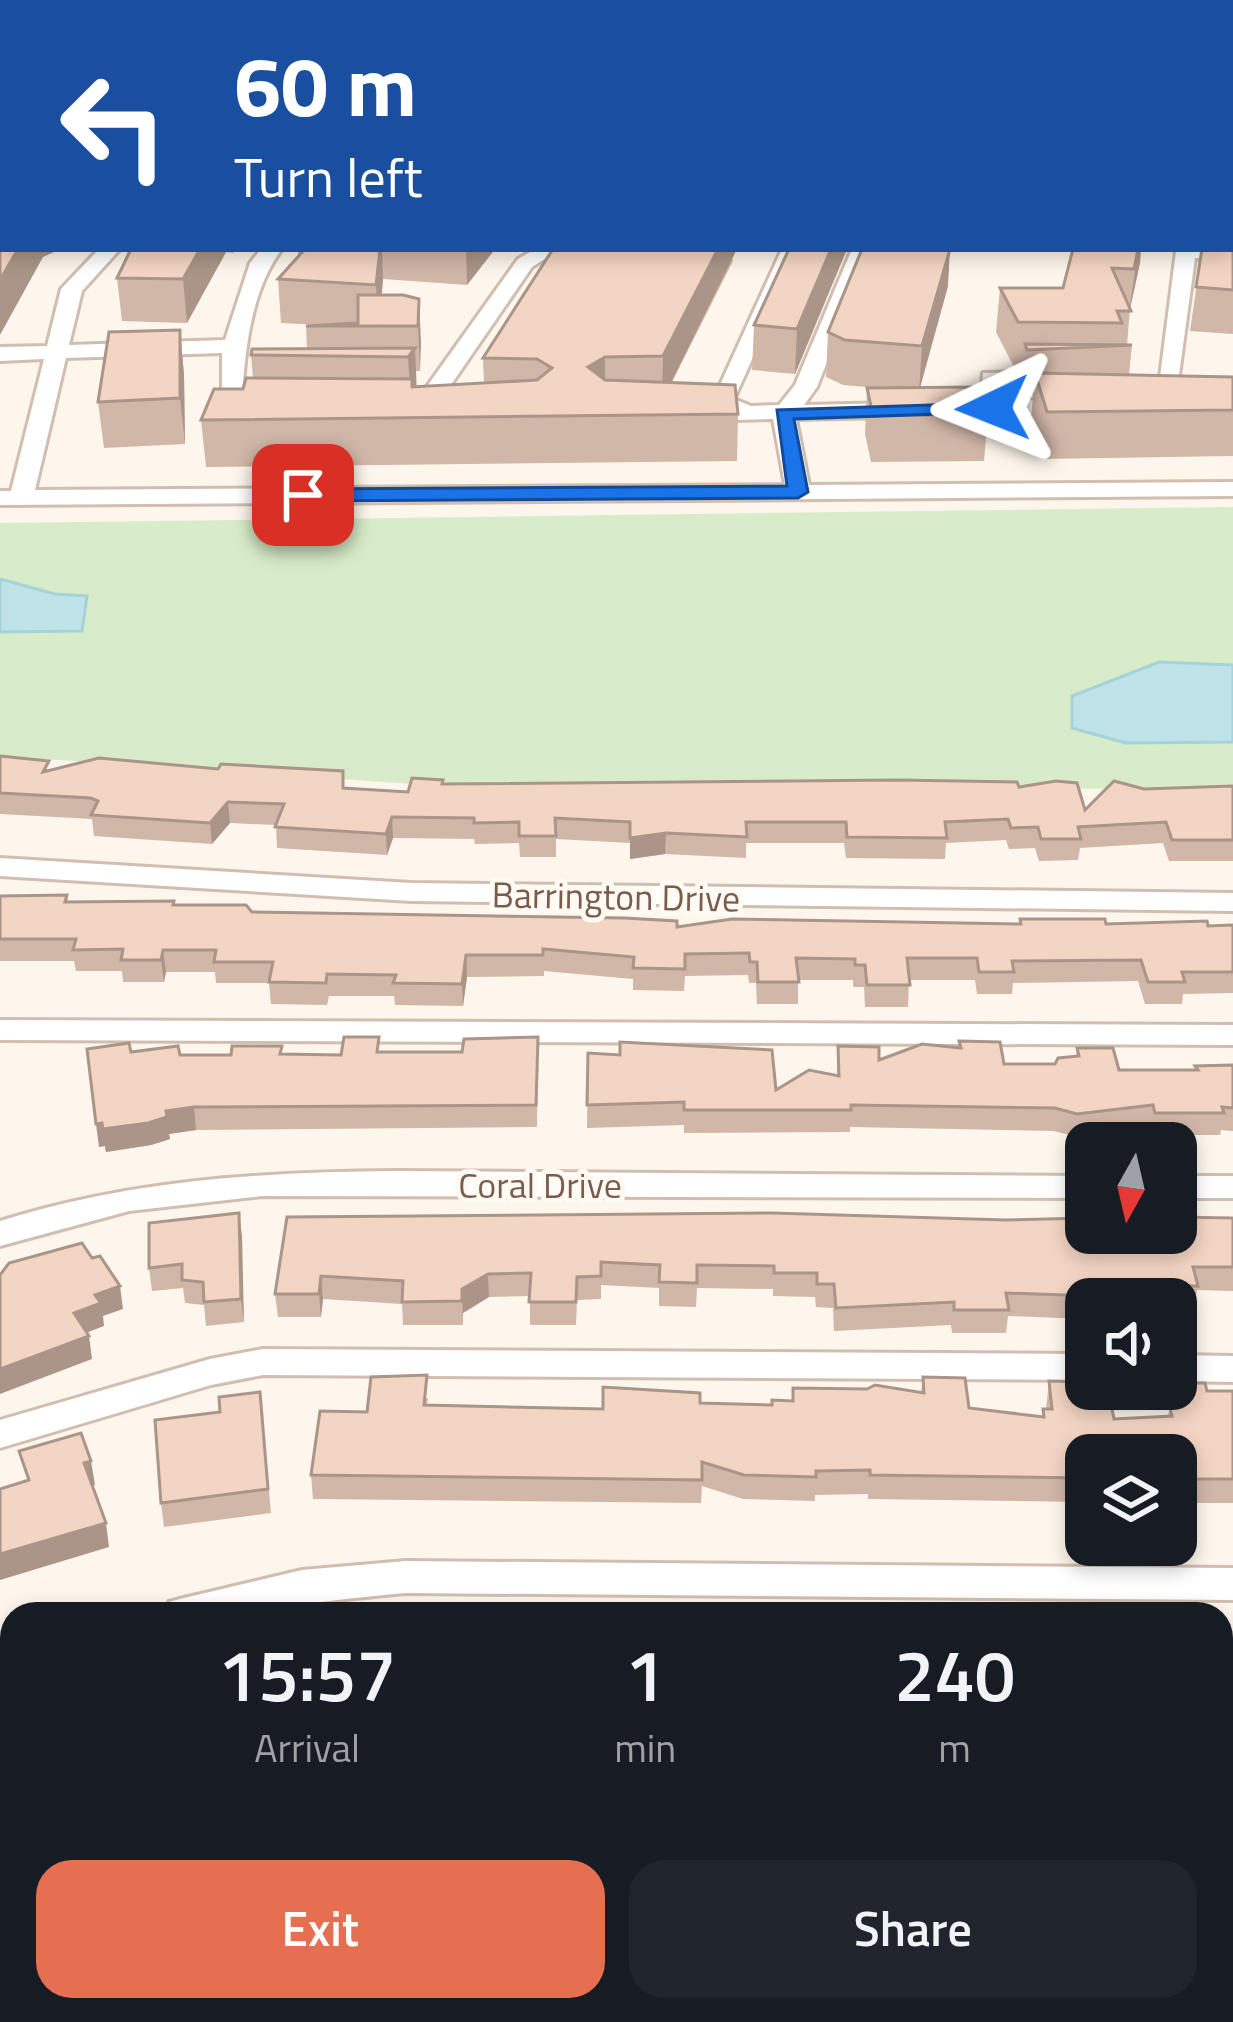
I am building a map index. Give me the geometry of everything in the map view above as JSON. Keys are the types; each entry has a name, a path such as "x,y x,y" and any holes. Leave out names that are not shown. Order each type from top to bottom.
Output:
{"street":[{"path":"107,252 72,289 11,498 1233,489"},
{"path":"269,252 260,263 234,346 243,383 230,403 238,410 292,414"},
{"path":"420,414 430,382 525,263 545,252"},
{"path":"784,414 720,404 791,252"},
{"path":"798,492 784,414 806,387 861,252"},
{"path":"1186,252 1153,404 1233,404"},
{"path":"0,343 54,348"},
{"path":"0,354 54,348 234,346"},
{"path":"993,408 991,378 1102,378"},
{"path":"672,414 1100,406"},
{"name":"Barrington Drive","path":"0,867 531,896 1233,902"},
{"path":"0,1030 1233,1035"},
{"name":"Coral Drive","path":"0,1234 41,1218 154,1196 290,1183 1065,1186"},
{"path":"1197,1187 1233,1187"},
{"path":"0,1434 187,1378 263,1362 1065,1367"},
{"path":"1197,1368 1233,1369"},
{"path":"235,1602 302,1586 406,1577 849,1598 1182,1599 1233,1585"}],"green space":[{"path":"1233,507 1233,789 459,787 0,756 0,523"}],"water":[{"path":"0,579 55,594 87,596 82,631 0,632"},
{"path":"1159,662 1233,665 1233,742 1126,743 1072,728 1072,696"}],"building":[{"path":"0,252 16,252 0,280"},
{"path":"130,252 198,252 183,279 117,278"},
{"path":"302,252 380,252 376,285 278,279"},
{"path":"551,252 716,252 663,356 605,357 588,367 605,380 735,385 738,414 201,420 214,389 243,389 246,378 412,379 412,387 537,380 552,368 537,359 483,358"},
{"path":"788,252 830,252 797,329 754,325"},
{"path":"861,252 949,252 922,346 845,340 828,332"},
{"path":"1072,252 1137,252 1134,269 1112,268 1131,311 1117,311 1122,323 1018,322 1000,288 1063,288"},
{"path":"1202,252 1233,252 1233,290 1196,287"},
{"path":"358,295 419,299 418,326 306,326 358,323"},
{"path":"180,330 180,398 98,402 109,332"},
{"path":"1025,344 1132,345 1027,350"},
{"path":"415,348 408,357 251,355 252,349"},
{"path":"1035,373 1233,377 1233,410 1047,412"},
{"path":"979,387 988,415 873,415 867,388"},
{"path":"0,756 49,761 43,772 99,758 218,769 221,764 343,771 343,788 408,792 412,778 443,780 442,784 898,780 1017,782 1019,787 1056,781 1077,783 1085,810 1114,781 1144,789 1233,786 1233,840 1172,840 1166,822 1078,827 1081,839 1041,839 1038,827 1011,828 1008,819 945,822 947,838 847,837 846,822 746,822 747,837 666,833 630,838 630,822 555,818 556,836 519,836 519,822 474,823 474,818 392,817 386,834 275,827 284,804 228,802 210,823 91,815 98,801 91,798 0,793"},
{"path":"67,895 65,902 174,901 173,905 246,905 252,912 624,918 677,921 677,927 732,919 1021,924 1020,919 1105,919 1106,924 1207,921 1208,926 1233,925 1233,972 1182,972 1185,982 1148,982 1141,960 1012,961 1014,972 979,972 977,958 907,958 910,985 867,985 865,965 855,965 855,959 796,958 799,982 758,982 757,962 750,962 749,953 685,954 685,969 633,968 634,957 543,949 543,955 466,955 462,984 393,983 396,975 327,974 326,983 269,982 273,962 214,962 216,950 163,950 161,960 121,960 123,949 73,950 76,939 0,939 0,896"},
{"path":"344,1037 379,1037 377,1052 462,1052 464,1039 538,1037 536,1105 194,1107 166,1111 167,1117 148,1123 103,1129 102,1123 96,1124 87,1049 129,1043 131,1052 178,1046 180,1055 231,1055 232,1046 282,1046 280,1054 341,1055"},
{"path":"959,1041 1000,1042 1004,1064 1055,1064 1058,1058 1079,1056 1077,1048 1113,1048 1119,1070 1233,1065 1233,1108 1222,1107 1224,1113 1155,1113 1153,1105 1077,1114 1055,1108 851,1105 851,1110 684,1110 684,1102 587,1105 588,1053 620,1055 620,1042 772,1050 776,1090 809,1070 839,1076 838,1046 879,1047 879,1060 922,1044 961,1048"},
{"path":"239,1213 241,1299 204,1302 203,1282 182,1280 182,1264 149,1268 149,1223"},
{"path":"772,1213 1065,1219 1065,1254 1197,1254 1197,1217 1233,1218 1233,1267 1193,1267 1196,1278 1065,1278 1065,1295 1006,1293 1009,1310 954,1310 954,1302 836,1308 834,1284 817,1284 817,1273 774,1273 774,1266 697,1265 697,1283 659,1282 660,1265 601,1262 601,1276 577,1277 576,1302 529,1302 531,1273 488,1274 462,1289 462,1301 402,1302 403,1281 321,1276 319,1294 275,1294 287,1217"},
{"path":"82,1243 92,1258 100,1256 120,1286 95,1295 101,1303 74,1313 89,1336 0,1369 0,1275 9,1263"},
{"path":"427,1375 424,1405 603,1409 603,1387 700,1393 700,1403 772,1405 772,1400 793,1401 793,1388 867,1389 875,1385 924,1393 923,1377 965,1378 969,1408 1044,1417 1043,1409 1052,1409 1049,1381 1065,1381 1065,1410 1112,1410 1114,1419 1197,1410 1197,1383 1205,1383 1207,1391 1233,1391 1233,1479 1197,1479 1197,1434 1065,1434 1065,1478 870,1475 870,1470 816,1471 816,1477 744,1475 702,1462 702,1480 311,1475 320,1411 367,1412 371,1377"},
{"path":"260,1392 268,1489 161,1503 155,1420 220,1412 219,1397"},
{"path":"81,1433 91,1461 84,1463 106,1523 0,1554 0,1489 29,1480 19,1451"}],"route":[{"path":"303,495 798,492 784,414 993,408"}]}
